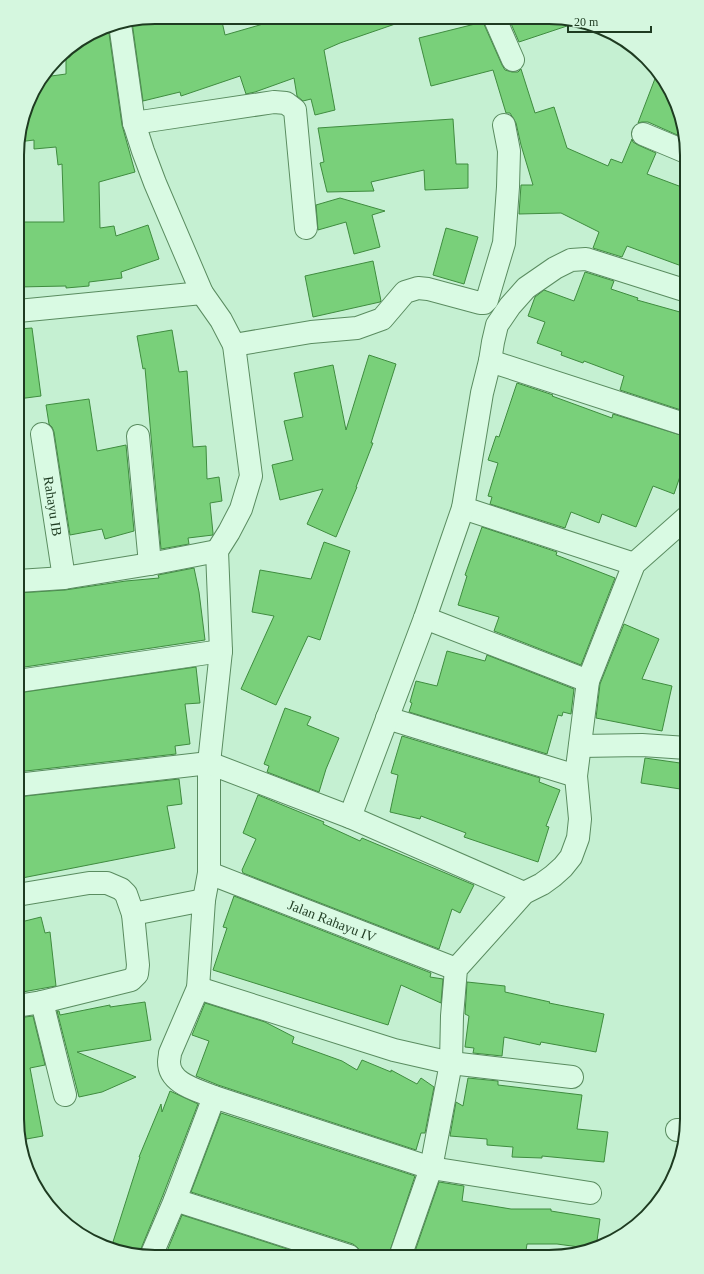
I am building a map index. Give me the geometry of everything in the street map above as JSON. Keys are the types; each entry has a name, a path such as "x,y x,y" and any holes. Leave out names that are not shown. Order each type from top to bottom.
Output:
{"street":[{"path":"497,24 513,60"},
{"path":"121,28 134,123 143,151 202,293 221,320 234,345 251,476 241,509 217,551 221,651 209,763 209,873 204,900 198,988 170,1053 169,1063 174,1076 183,1084 214,1097 431,1168 590,1194"},
{"path":"134,123 274,102 286,103 295,110 306,228"},
{"path":"234,345 310,332 357,328 382,319 405,292 418,288 428,289 484,303 488,297 504,243 509,151 504,125"},
{"path":"643,134 680,149"},
{"path":"350,817 425,618 463,508 480,401 497,325 510,306 526,288 555,268 571,260 586,259 680,289"},
{"path":"24,310 202,293"},
{"path":"490,361 680,423"},
{"name":"Rahayu IB","path":"42,434 64,578"},
{"path":"138,436 150,564"},
{"path":"463,508 634,564"},
{"path":"402,1250 431,1168 451,1063 452,1016 456,968 524,893 542,884 553,876 571,857 578,838 580,819 576,776 588,681 634,564 680,523"},
{"path":"24,581 64,578 217,551"},
{"path":"425,618 588,681"},
{"path":"24,680 221,651"},
{"path":"387,718 576,776"},
{"path":"580,746 642,745 680,748"},
{"path":"24,784 209,763 350,817 524,893"},
{"name":"Jalan Rahayu IV","path":"209,873 456,968"},
{"path":"24,894 89,884 107,883 121,889 126,894 132,914 138,965 137,974 131,980 42,1002 24,1005"},
{"path":"132,914 204,900"},
{"path":"198,988 394,1050 451,1063 572,1077"},
{"path":"42,1002 65,1096"},
{"path":"154,1250 175,1200 214,1097"},
{"path":"175,1200 330,1250"}],"building":[{"path":"155,24 223,24 225,35 263,24 395,24 324,50 335,110 315,115 311,99 303,101 297,96 294,78 246,94 240,76 181,96 180,92 143,101 133,26"},
{"path":"475,24 484,24 505,70 518,72 521,69 535,113 554,107 567,148 608,166 611,159 622,163 632,139 633,142 638,145 656,153 647,174 680,186 680,265 627,246 622,257 593,248 599,232 561,213 519,214 521,185 533,185 516,123 510,113 506,113 493,70 431,86 419,38"},
{"path":"511,24 568,26 519,42"},
{"path":"109,33 122,125 135,172 99,182 100,228 114,226 116,236 148,225 159,259 121,272 122,278 89,282 89,286 66,288 66,286 24,287 24,222 64,222 62,164 58,165 56,147 34,149 34,140 25,141 28,121 34,105 46,82 51,76 66,74 66,60 82,46"},
{"path":"655,79 673,113 678,135 648,122 638,123"},
{"path":"453,119 456,164 468,164 468,188 425,190 424,170 371,182 374,191 327,192 320,163 324,162 318,128"},
{"path":"340,198 385,211 372,215 380,247 354,254 346,222 318,230 316,205"},
{"path":"446,228 478,237 464,284 433,275"},
{"path":"373,261 380,302 313,317 305,276"},
{"path":"585,272 614,281 611,289 638,298 637,300 680,312 680,410 620,390 624,376 584,361 583,363 561,355 562,352 537,343 545,322 528,316 535,297 544,290 574,301"},
{"path":"32,328 41,396 24,398 24,329"},
{"path":"172,330 179,372 187,371 193,447 206,446 207,479 219,477 222,501 210,503 213,535 188,538 189,544 161,549 145,368 143,369 137,336"},
{"path":"369,355 396,364 371,443 373,443 357,487 336,537 307,524 323,489 280,500 272,465 293,460 284,421 303,417 294,373 333,365 346,430"},
{"path":"517,383 612,418 613,414 680,435 680,476 674,494 653,486 636,527 602,514 599,523 571,512 565,528 490,504 492,497 488,496 498,463 488,460 496,436 499,437"},
{"path":"89,399 97,451 126,445 134,531 105,539 102,529 70,535 54,432 49,424 46,405"},
{"path":"482,527 557,552 556,555 615,578 581,665 494,631 499,617 458,605 467,576 465,575"},
{"path":"324,542 350,551 320,640 308,636 276,705 241,689 274,616 252,612 260,570 311,579"},
{"path":"194,568 199,592 205,640 24,667 24,593 65,590 126,581 159,578 158,575"},
{"path":"624,624 659,639 642,679 672,686 662,731 596,718 600,684"},
{"path":"447,651 485,661 487,655 574,689 571,714 563,712 562,716 558,715 547,754 409,712 412,703 410,702 416,681 437,686"},
{"path":"196,667 200,703 185,704 190,744 175,746 176,754 24,771 24,692"},
{"path":"285,708 311,717 307,725 339,738 326,769 319,792 267,772 269,766 264,764"},
{"path":"402,736 540,778 539,782 560,790 546,826 549,827 538,862 464,837 466,833 421,816 420,819 390,812 398,775 391,773"},
{"path":"645,758 680,763 680,789 641,783"},
{"path":"179,779 182,804 167,806 175,848 24,878 24,796"},
{"path":"258,795 324,822 323,824 360,841 362,838 474,885 460,913 452,909 439,949 243,873 242,870 256,839 243,833"},
{"path":"234,896 431,973 430,977 443,979 441,1003 401,985 388,1025 213,970 227,928 223,927"},
{"path":"41,917 45,933 50,932 56,986 24,992 24,921"},
{"path":"467,982 505,986 505,992 604,1014 596,1052 541,1042 540,1045 504,1037 502,1056 473,1053 474,1048 465,1047 469,1016 465,1014"},
{"path":"145,1002 151,1040 77,1052 136,1077 102,1092 79,1097 57,1011 59,1011 60,1015 110,1005 110,1007"},
{"path":"205,1003 265,1022 294,1037 292,1043 342,1061 357,1070 362,1060 391,1072 391,1070 417,1084 421,1078 434,1087 425,1133 421,1133 416,1150 218,1085 196,1076 209,1041 192,1035"},
{"path":"33,1016 45,1065 30,1068 43,1136 26,1139 24,1127 24,1017"},
{"path":"468,1078 498,1081 498,1085 582,1095 577,1129 608,1132 604,1162 542,1156 542,1158 512,1157 513,1147 487,1145 487,1139 450,1136 456,1102 463,1106"},
{"path":"170,1091 198,1104 141,1249 121,1246 113,1243 139,1157 161,1104 162,1112"},
{"path":"221,1113 415,1176 390,1250 359,1250 353,1244 191,1192"},
{"path":"439,1182 464,1186 462,1201 511,1209 551,1209 551,1211 600,1219 597,1241 576,1247 557,1244 527,1244 526,1250 415,1250"},
{"path":"182,1215 290,1250 167,1250"}]}
